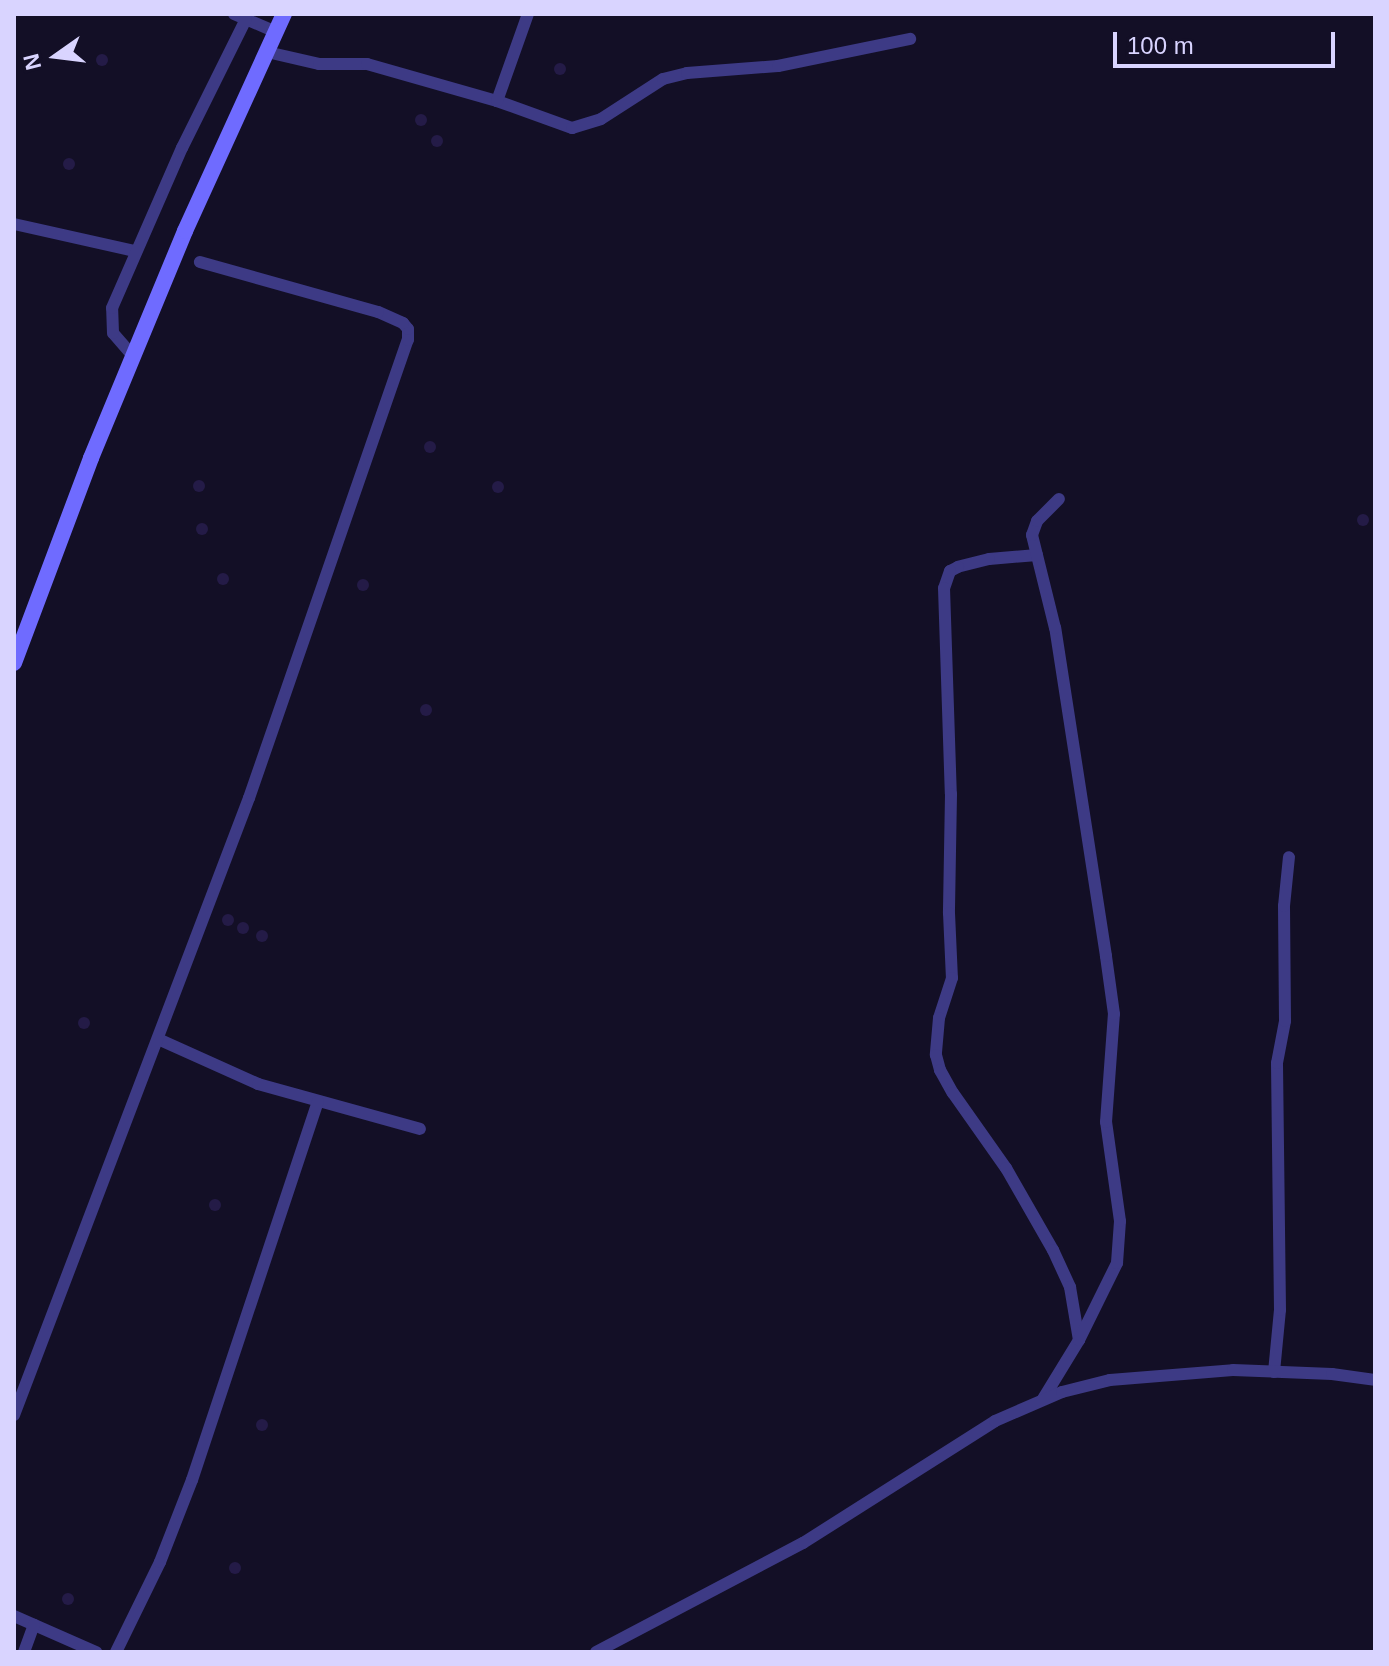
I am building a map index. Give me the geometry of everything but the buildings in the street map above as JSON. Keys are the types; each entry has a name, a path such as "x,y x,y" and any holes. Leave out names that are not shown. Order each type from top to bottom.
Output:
{"street":[{"path":"14,663 133,356 284,14"},
{"path":"497,101 528,14"},
{"path":"133,356 113,333 110,318 135,251 240,16 276,32"},
{"path":"267,52 319,64 367,64 497,101 539,118 579,127 601,119 663,79 687,73 778,66 910,39"},
{"path":"14,224 135,251"},
{"path":"14,1415 249,798 409,334 403,323 378,312 200,262"},
{"path":"1043,1399 1079,1340 1117,1263 1120,1221 1106,1122 1114,1014 1055,628 1032,535 1037,521 1059,499"},
{"path":"1037,555 989,559 958,567 947,576 944,588 951,794 949,913 952,978 939,1018 936,1055 940,1070 953,1093 1006,1168 1053,1250 1070,1287 1079,1340"},
{"path":"1274,1372 1280,1310 1277,1063 1285,1021 1284,906 1289,857"},
{"path":"158,1039 258,1084 420,1129"},
{"path":"116,1652 160,1562 192,1480 318,1101"},
{"path":"596,1652 803,1543 995,1421 1043,1399 1125,1378 1182,1372 1332,1374 1375,1380"},
{"path":"14,1616 96,1652"},
{"path":"24,1652 34,1625"}]}
